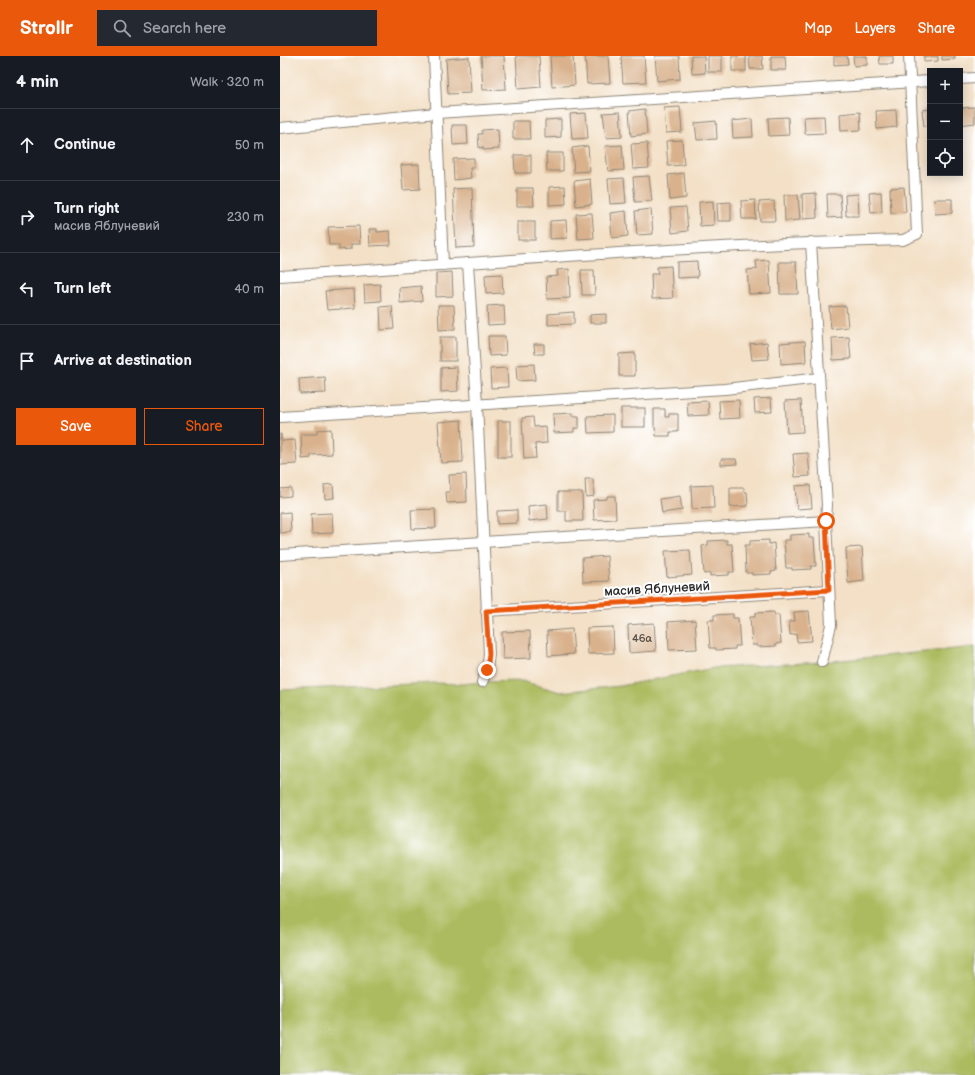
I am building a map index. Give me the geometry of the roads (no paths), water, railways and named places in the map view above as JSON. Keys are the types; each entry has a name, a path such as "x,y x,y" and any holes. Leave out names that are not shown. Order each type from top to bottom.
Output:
{"street":[{"path":"434,56 444,265"},
{"path":"280,276 811,242 903,240 917,234 910,56"},
{"path":"963,79 975,78"},
{"path":"280,128 437,113 927,81"},
{"path":"811,242 827,505 826,521 831,625 822,662"},
{"path":"468,263 477,404 489,654 487,670 482,682"},
{"path":"280,417 724,389 819,378"},
{"path":"280,555 826,521"},
{"name":"масив Яблуневий","path":"486,611 829,590"}]}
